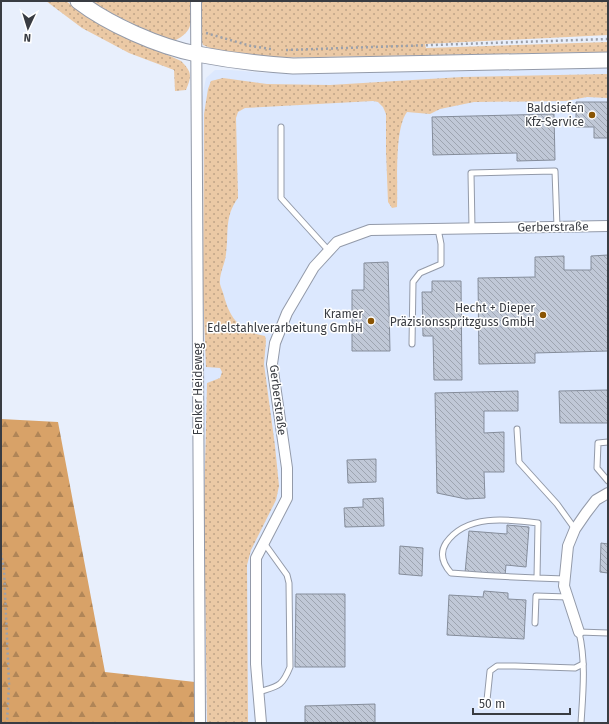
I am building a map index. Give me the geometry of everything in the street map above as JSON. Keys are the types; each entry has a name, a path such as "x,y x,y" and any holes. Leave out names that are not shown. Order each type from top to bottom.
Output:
{"main road":[{"path":"78,1 109,21 169,47 196,54 265,64 293,66 608,60"}],"street":[{"name":"Fenker Heideweg","path":"196,1 200,723"},
{"name":"Gerberstraße","path":"261,723 256,664 256,558 287,498 287,468 272,364 275,343 287,313 314,267 337,242 370,230 608,226"},
{"path":"580,632 564,586 568,546 575,529 596,500 608,493"}],"lane":[{"path":"281,127 282,198 329,251"},
{"path":"472,228 471,174 555,171 557,227"},
{"path":"412,344 413,282 420,273 441,264 438,229"},
{"path":"517,429 519,462 557,504 575,529"},
{"path":"608,442 598,443 597,468 608,481"},
{"path":"537,578 538,523 496,520 477,522 464,527 451,537 443,548 444,565 452,573 564,580"},
{"path":"259,692 279,685 285,678 290,667 289,583 287,575 264,543"},
{"path":"535,623 536,596 568,597"},
{"path":"581,723 583,650 580,632 608,633"},
{"path":"487,700 490,671 497,666 575,668 583,664"}],"path":[{"path":"196,30 251,46 272,49"},
{"path":"279,50 317,50 608,39"},
{"path":"1,553 4,569 9,684 7,723"}],"shaded area":[{"path":"46,1 66,1 81,12 109,28 181,61 190,74 186,90 175,91 174,70 129,53 82,28"},
{"path":"90,1 191,1 191,20 189,29 181,37 174,41 131,23"},
{"path":"199,1 608,1 608,35 425,44 426,48 608,42 608,52 263,58 220,52 203,45 199,34"},
{"path":"608,67 608,723 204,723 201,102 206,78 215,70 264,73"},
{"path":"608,74 608,98 587,97 566,101 474,102 440,109 430,114 407,112 403,120 398,143 397,207 392,208 388,202 386,114 383,107 378,102 373,101 245,108 238,112 236,118 238,198 229,219 226,254 220,276 220,284 226,304 233,318 243,328 265,336 264,364 279,486 276,500 251,550 247,565 248,723 207,723 204,509 207,383 220,378 222,372 220,368 206,367 203,294 204,114 208,89 211,81 223,78 267,84 330,85 462,77"}],"green space":[{"path":"1,419 58,422 105,672 195,682 195,723 1,723"}],"building":[{"name":"Baldsiefen Kfz-Service","path":"576,102 608,102 608,138 594,138 594,127 576,127"},
{"path":"554,114 555,160 517,161 517,153 433,155 432,117"},
{"name":"Hecht + Dieper Präzisionsspritzguss GmbH","path":"608,255 608,351 535,353 535,363 479,364 478,278 535,277 535,257 564,256 564,270 591,270 591,256"},
{"name":"Kramer Edelstahlverarbeitung GmbH","path":"388,262 390,351 352,351 352,290 364,290 364,263"},
{"path":"432,281 461,281 462,380 434,380 433,336 423,336 422,292 432,292"},
{"path":"608,390 608,423 560,423 559,391"},
{"path":"518,391 518,411 484,411 484,433 504,432 504,472 484,472 485,498 466,499 437,493 435,393"},
{"path":"376,459 376,482 348,483 347,460"},
{"path":"383,498 384,526 345,527 344,508 363,507 363,499"},
{"path":"507,525 529,527 526,567 506,565 505,576 465,573 469,531 507,534"},
{"path":"601,543 608,544 608,573 600,572"},
{"path":"400,546 423,548 422,576 399,574"},
{"path":"484,591 508,593 508,599 526,600 524,639 447,635 449,595 483,597"},
{"path":"296,594 345,594 345,667 295,667"},
{"path":"375,704 375,723 305,723 305,706"}],"place":[{"name":"Baldsiefen Kfz-Service","path":"592,115"},
{"name":"Hecht + Dieper Präzisionsspritzguss GmbH","path":"543,315"},
{"name":"Kramer Edelstahlverarbeitung GmbH","path":"371,321"}]}
